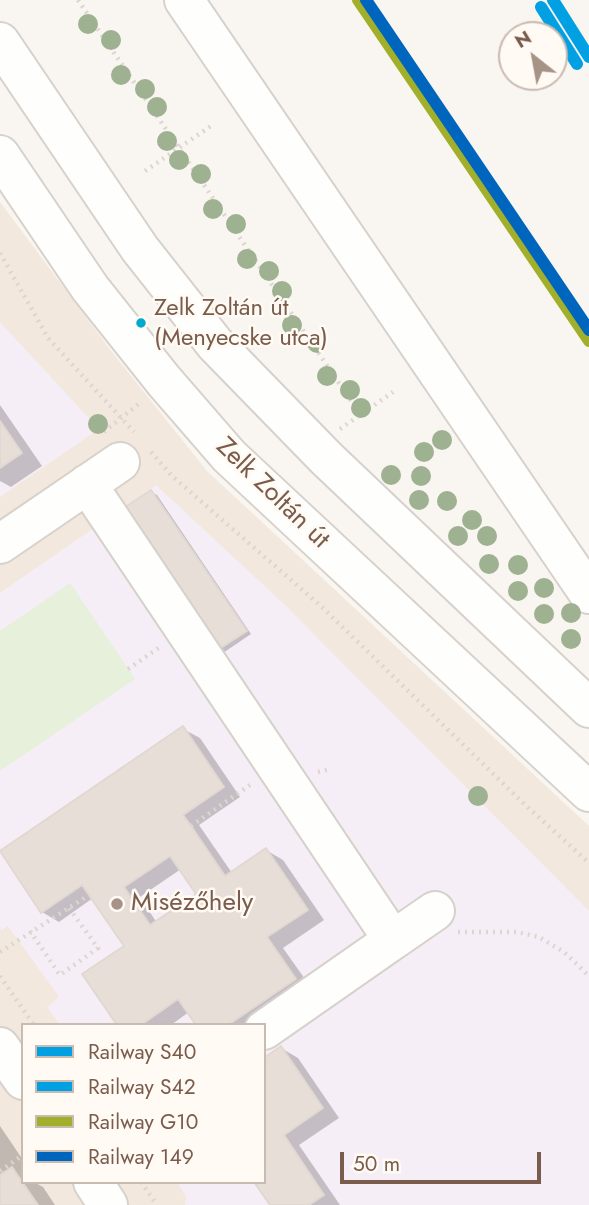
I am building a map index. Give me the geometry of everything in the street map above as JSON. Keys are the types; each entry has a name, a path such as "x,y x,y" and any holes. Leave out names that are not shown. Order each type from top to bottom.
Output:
{"street":[{"path":"184,0 589,594"},
{"path":"0,42 140,249 215,344 326,458 589,708"},
{"name":"Zelk Zoltán út","path":"0,155 90,288 164,381 229,456 589,792"},
{"path":"0,544 135,449"},
{"path":"87,484 276,766 412,927 266,1029"},
{"path":"0,1047 21,1077"},
{"path":"94,1184 108,1205"}],"path":[{"path":"78,0 360,414"},
{"path":"145,171 211,125"},
{"path":"0,253 48,338 121,418 135,449 172,476 322,607 520,800 589,863"},
{"path":"340,429 393,392"},
{"path":"121,418 141,401"},
{"path":"191,826 276,766"},
{"path":"0,952 89,895"},
{"path":"30,931 60,975 98,948 69,908"},
{"path":"412,927 529,934 554,945 589,976"},
{"path":"0,976 33,1023"},
{"path":"0,1171 21,1156"},
{"path":"142,1184 157,1205"}],"shaded area":[{"path":"0,202 112,352 207,471 589,826 589,1205 0,1205"},
{"path":"0,322 99,429 0,497"},
{"path":"156,485 285,605 589,911 589,1205 185,1205 186,1197 178,1184 266,1184 266,1023 59,1023 47,1007 59,997 8,926 2,930 0,927 0,593"}],"green space":[{"path":"70,583 135,679 0,771 0,631"}],"building":[{"path":"0,421 22,453 0,468"},
{"path":"151,490 247,631 216,651 121,510"},
{"path":"183,726 224,787 183,815 225,876 266,848 308,910 267,937 296,979 231,1023 195,1023 178,999 144,1023 116,1023 82,974 124,946 82,885 41,913 0,851","holes":["170,856 196,894 150,925 124,887"]},
{"path":"281,1046 323,1108 284,1135 324,1195 309,1205 270,1205 255,1184 266,1184 266,1057"},
{"path":"12,1167 21,1184 38,1205 0,1205 0,1175"}],"rail line":[{"name":"G10","path":"358,0 589,341"},
{"name":"149","path":"366,0 589,330"},
{"name":"S40","path":"553,0 589,57"},
{"name":"S42","path":"541,7 577,64"}],"place":[{"name":"Zelk Zoltán út (Menyecske utca)","path":"141,323"},
{"name":"Misézőhely","path":"117,904"}]}
